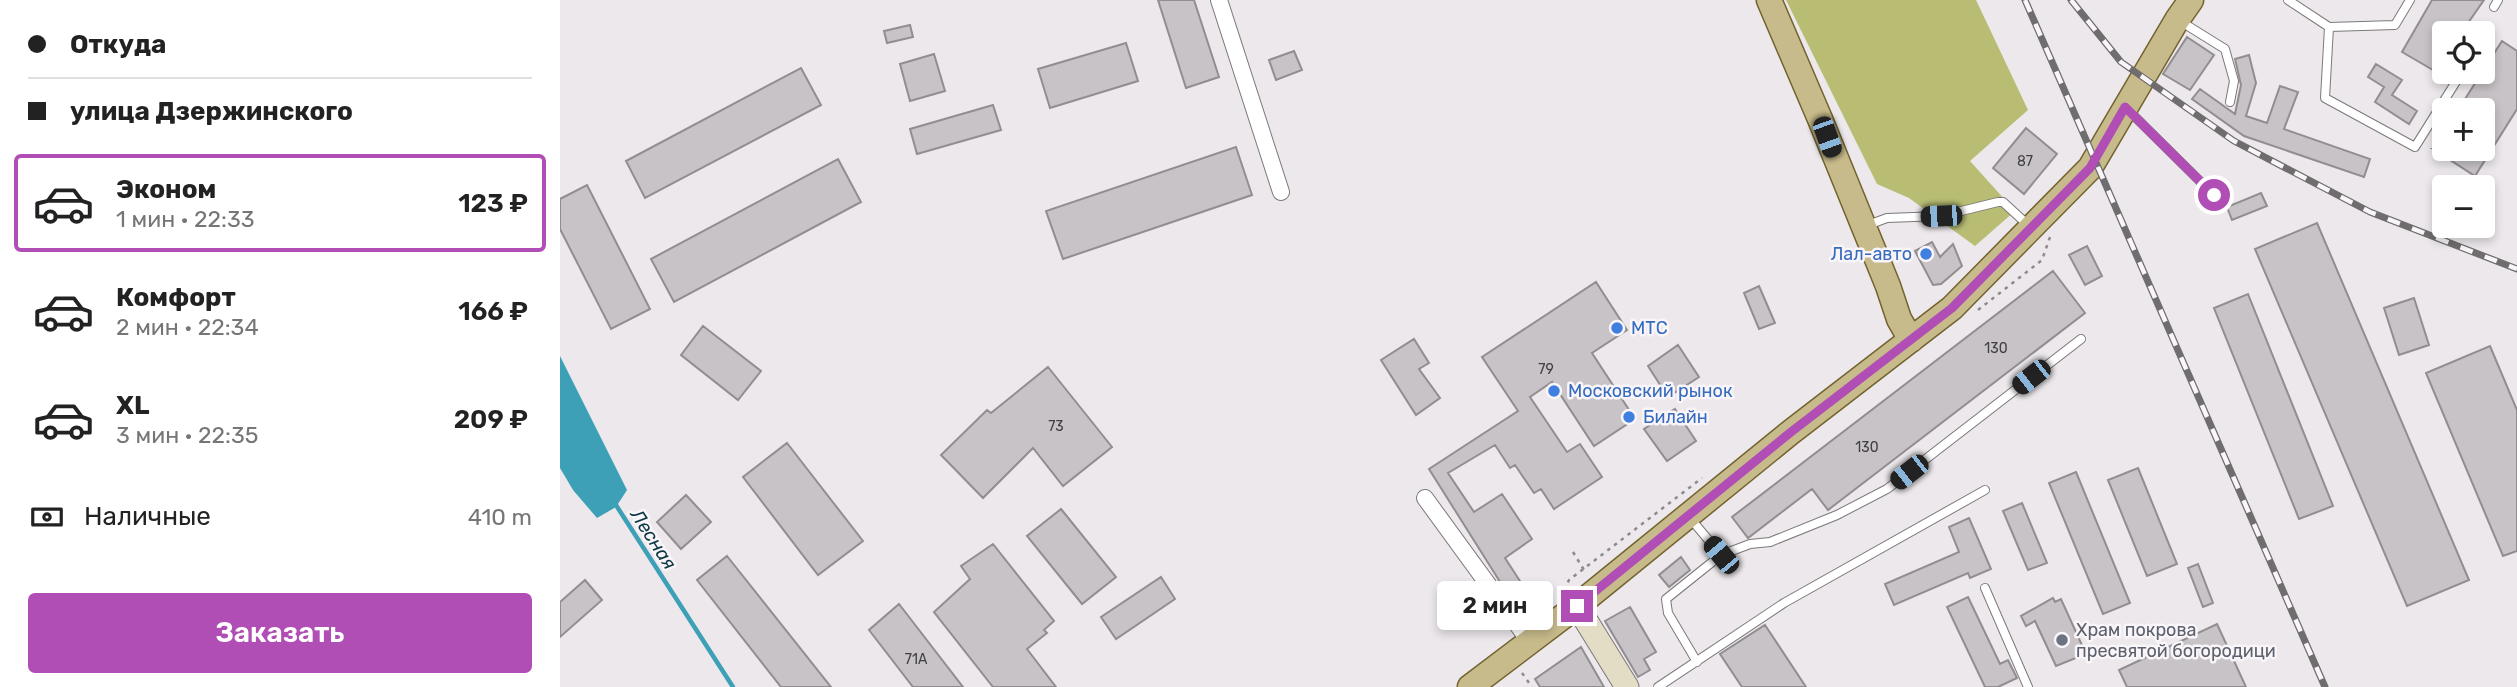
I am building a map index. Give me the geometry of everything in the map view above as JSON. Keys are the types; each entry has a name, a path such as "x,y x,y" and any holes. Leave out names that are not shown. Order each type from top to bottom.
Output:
{"main road":[{"path":"1769,0 1888,286 1899,320 1911,340"},
{"path":"1470,687 1530,642 1569,602 1688,516 1791,432 1952,308 2090,168 2184,10"},
{"path":"1569,602 1627,687"}],"street":[{"path":"1219,0 1280,192"},
{"path":"1425,498 1530,642"}],"lane":[{"path":"2288,0 2329,27 2395,24 2410,0"},
{"path":"2184,10 2225,49 2234,81 2230,102"},
{"path":"2329,27 2325,98 2415,147 2454,84"},
{"path":"2125,107 2214,195"},
{"path":"1863,226 1887,218 1941,216 2003,202 2030,228"},
{"path":"1697,662 1668,613 1665,599 1721,555 1750,544 1770,542 1837,515 1887,489 2081,338"},
{"path":"1658,687 1784,603 1985,490"},
{"path":"1688,516 1721,555"},
{"path":"1986,588 2028,687"}],"path":[{"path":"1569,602 1569,580 1704,476"},
{"path":"1520,671 1532,687"}],"green space":[{"path":"1786,0 1976,0 2028,110 1970,161 2015,211 1975,246 1909,198 1877,184"}],"water":[{"path":"560,356 627,490 616,507 597,518 573,490 560,468"}],"building":[{"path":"1158,0 1194,0 1219,77 1186,88"},
{"path":"2432,0 2484,0 2469,21 2432,21 2432,70 2402,52"},
{"path":"910,25 913,37 887,43 884,31"},
{"path":"2187,37 2214,55 2190,90 2163,74"},
{"path":"2502,41 2517,51 2517,109 2495,144 2495,98 2466,98 2475,84 2495,84 2495,52"},
{"path":"1126,43 1138,81 1050,108 1038,69"},
{"path":"1294,51 1302,70 1276,80 1269,60"},
{"path":"934,54 945,91 910,101 900,64"},
{"path":"2249,55 2256,83 2246,116 2267,123 2280,86 2298,92 2284,129 2370,159 2364,177 2244,136 2192,99 2200,89 2235,114 2241,85 2235,59"},
{"path":"2376,64 2402,80 2392,95 2417,111 2409,124 2375,102 2384,87 2368,77"},
{"path":"801,68 821,105 645,198 626,161"},
{"path":"993,105 1001,130 917,154 910,129"},
{"path":"2026,128 2057,154 2024,194 1993,168"},
{"path":"1236,147 1252,195 1063,259 1046,211"},
{"path":"838,159 861,202 674,302 651,259"},
{"path":"2452,161 2484,161 2473,175"},
{"path":"587,185 650,309 611,329 560,229 560,199"},
{"path":"2261,193 2267,206 2232,220 2227,207"},
{"path":"2317,223 2469,580 2407,606 2255,249"},
{"path":"1932,242 1940,257 1953,244 1962,266 1941,284 1933,285 1915,251"},
{"path":"2087,246 2102,276 2085,285 2069,255"},
{"path":"2053,271 2085,313 1828,510 1812,489 1748,538 1732,517"},
{"path":"1596,282 1627,330 1592,353 1635,419 1594,446 1552,382 1530,397 1567,452 1580,444 1602,477 1554,509 1541,489 1534,493 1515,465 1510,468 1495,445 1448,473 1474,512 1502,494 1532,539 1505,558 1520,581 1507,593 1429,469 1518,411 1482,357"},
{"path":"1759,286 1775,323 1759,329 1744,293"},
{"path":"2248,294 2333,506 2299,519 2214,308"},
{"path":"2414,298 2429,345 2399,355 2384,308"},
{"path":"703,326 761,371 738,400 681,355"},
{"path":"1414,339 1429,363 1419,369 1440,398 1416,415 1381,360"},
{"path":"1678,345 1699,377 1668,397 1648,366"},
{"path":"2490,346 2517,410 2517,551 2503,556 2426,373"},
{"path":"1048,367 1112,447 1063,486 1033,448 983,498 941,455 987,410 991,413"},
{"path":"1675,409 1696,441 1667,461 1644,429"},
{"path":"787,443 863,541 818,575 743,477"},
{"path":"2138,468 2177,564 2147,576 2108,480"},
{"path":"2076,472 2130,603 2103,614 2049,483"},
{"path":"686,495 711,522 681,549 657,522"},
{"path":"2022,503 2047,563 2028,570 2003,511"},
{"path":"1061,509 1116,577 1082,604 1027,536"},
{"path":"1969,518 1991,569 1970,578 1968,573 1894,605 1885,584 1959,552 1949,527"},
{"path":"993,544 1054,621 1044,630 1047,633 1027,649 1056,687 993,687 934,612 970,579 961,566"},
{"path":"727,556 831,687 781,687 697,580"},
{"path":"1681,557 1690,570 1669,587 1659,575"},
{"path":"2198,564 2213,603 2203,607 2188,568"},
{"path":"1161,577 1175,599 1116,639 1101,617"},
{"path":"585,580 602,600 560,637 560,602"},
{"path":"1968,597 2000,664 2008,660 2017,678 1998,687 1985,687 1947,607"},
{"name":"Храм покрова пресвятой богородици","path":"2053,598 2055,602 2061,599 2086,654 2056,666 2035,621 2026,626 2021,616"},
{"path":"899,604 963,687 913,687 869,630"},
{"path":"1630,607 1656,652 1644,659 1650,670 1638,677 1605,621"},
{"path":"2217,624 2246,687 2127,687 2119,670"},
{"path":"1765,625 1806,687 1742,687 1720,654"},
{"path":"1581,647 1604,687 1540,687 1535,679"}],"waterway":[{"name":"Лесная","path":"614,502 733,687"}],"railway":[{"path":"2025,0 2325,687"},
{"path":"2071,0 2121,62 2234,141 2370,212 2517,269"}],"place":[{"name":"Лал-авто","path":"1926,254"},
{"name":"МТС","path":"1617,328"},
{"name":"Московский рынок","path":"1554,391"},
{"name":"Билайн","path":"1629,417"},
{"name":"Храм покрова пресвятой богородици","path":"2062,640"}],"route":[{"path":"1577,606 1791,432 1952,308 2090,168 2125,107 2214,195"}]}
